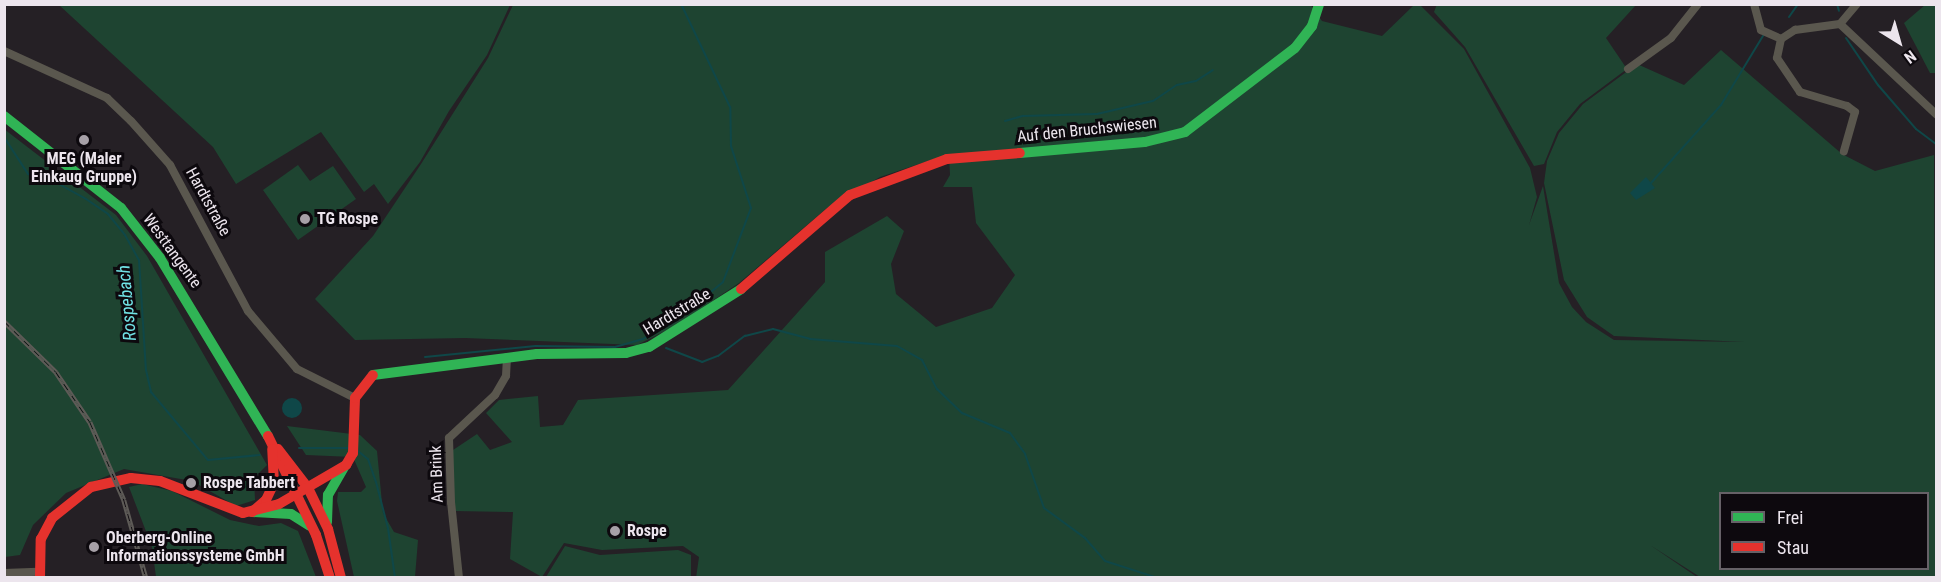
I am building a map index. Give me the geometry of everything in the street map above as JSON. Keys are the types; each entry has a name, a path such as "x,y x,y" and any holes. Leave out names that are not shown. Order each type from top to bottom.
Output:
{"street":[{"name":"Auf den Bruchswiesen","path":"947,159 1144,142 1185,132 1220,109 1295,48 1312,26 1319,4"},
{"path":"1629,69 1671,38 1698,4"},
{"path":"1754,4 1761,30 1781,39"},
{"path":"1844,151 1855,112 1847,106 1800,92 1777,58 1781,39 1795,30 1840,24 1857,4"},
{"path":"1840,24 1936,114"},
{"name":"Hardtstraße","path":"4,51 107,98 131,121 170,165 248,311 297,369 355,398 365,380 389,369 507,357 626,353 649,347 750,282 850,195 947,159"},
{"name":"Westtangente","path":"4,116 94,183 138,228 187,298 272,442 312,528 330,578"},
{"name":"Am Brink","path":"459,578 449,482 449,438 495,395 506,376 507,357"},
{"path":"328,529 328,495 353,447 355,398"},
{"path":"252,512 266,500 274,483 272,442"},
{"name":"Westtangente","path":"272,442 300,472 328,529 341,578"},
{"path":"252,512 297,494 344,467"},
{"path":"4,573 39,575 41,539 52,518 69,501 109,481 160,481 227,510 291,514 312,528"}],"green space":[{"path":"1310,4 1322,21 1382,36 1414,5 1419,4 1464,49 1530,168 1537,197 1529,225 1543,186 1559,283 1572,307 1586,322 1614,340 1745,342 1614,336 1587,317 1564,280 1544,183 1547,161 1559,133 1583,104 1637,64 1684,85 1721,50 1842,154 1875,171 1934,155 1936,577 1700,577 1650,545 1697,577 696,578 699,557 683,546 602,550 564,543 542,577 510,559 513,512 454,511 450,452 477,434 490,450 512,442 486,413 499,400 538,396 540,427 563,425 578,400 728,390 825,282 825,252 887,216 904,231 891,264 896,294 936,327 992,308 1015,275 976,223 972,187 943,187 950,175 949,154 880,177 827,208 739,283 675,326 637,345 465,338 355,340 315,299 373,236 488,58 513,5"},
{"path":"1437,4 1636,5 1606,38 1627,69 1580,104 1557,132 1544,164 1534,166 1465,47 1434,12"},
{"path":"59,5 510,5 487,55 449,111 420,162 388,204 374,184 364,192 321,132 236,184 213,147"},
{"path":"1925,5 1936,5 1936,73 1930,73 1904,23"},
{"path":"4,129 116,215 147,256 267,465 254,478 255,500 236,506 192,481 124,469 66,493 33,525 20,555 5,557"},
{"name":"TG Rospe","path":"298,165 310,181 333,166 356,199 298,240 263,190"},
{"path":"287,426 360,435 377,451 383,513 394,532 418,540 415,577 354,577 337,501 338,492 361,492 366,487 353,457 306,455"},
{"path":"142,484 172,491 230,520 259,526 281,523 298,531 316,577 156,577 152,547 129,487"},
{"path":"565,546 600,555 678,550 691,555 691,577 546,577"}],"water":[{"path":"1646,177 1655,188 1636,200 1630,193"},
{"path":"288,398 296,398 302,404 302,412 296,418 288,418 282,412 282,404"}],"waterway":[{"path":"425,357 535,346 615,347 643,339 674,322 723,282 751,208 731,146 730,107 681,4"},
{"path":"1789,17 1798,4"},
{"path":"1837,4 1839,11"},
{"path":"1651,183 1721,105 1763,36"},
{"path":"1846,38 1878,85 1916,129 1936,144"},
{"path":"1005,121 1023,116 1097,114 1153,101 1177,85 1196,81 1213,70"},
{"name":"Rospebach","path":"4,137 28,174 57,183 86,199 108,214 125,235 139,260 146,370 151,392 208,460 260,455"},
{"path":"666,348 702,362 718,356 745,336 773,329 810,339 897,346 922,360 937,389 962,413 1010,433 1025,454 1044,508 1085,538 1105,561 1158,578"},
{"name":"Rospebach","path":"299,448 350,448"},
{"name":"Rospebach","path":"358,451 368,459 376,482 388,528 395,578"}],"railway":[{"path":"4,321 56,372 90,422 124,500 146,578"}],"traffic: fast":[{"path":"1020,153 1145,142 1185,132 1295,48 1312,26 1319,4"},
{"path":"4,116 121,208 160,258 268,436"},
{"path":"373,375 537,354 626,353 649,347 741,289"},
{"path":"327,522 328,495 344,467"},
{"path":"252,512 291,514 310,526"}],"traffic: jam":[{"path":"741,289 850,195 947,159 1020,153"},
{"path":"40,578 41,539 52,518 91,487 131,478 160,481 243,513 279,504 346,465 353,453 355,398 373,375"},
{"path":"268,436 316,535 330,578"},
{"path":"252,512 266,500 274,483 272,449"},
{"path":"278,449 308,488 328,529 341,578"}],"place":[{"name":"MEG (Maler Einkaug Gruppe)","path":"84,140"},
{"name":"TG Rospe","path":"305,219"},
{"name":"Rospe Tabbert","path":"191,483"},
{"name":"Rospe","path":"615,531"},
{"name":"Oberberg-Online Informationssysteme GmbH","path":"94,547"}]}
